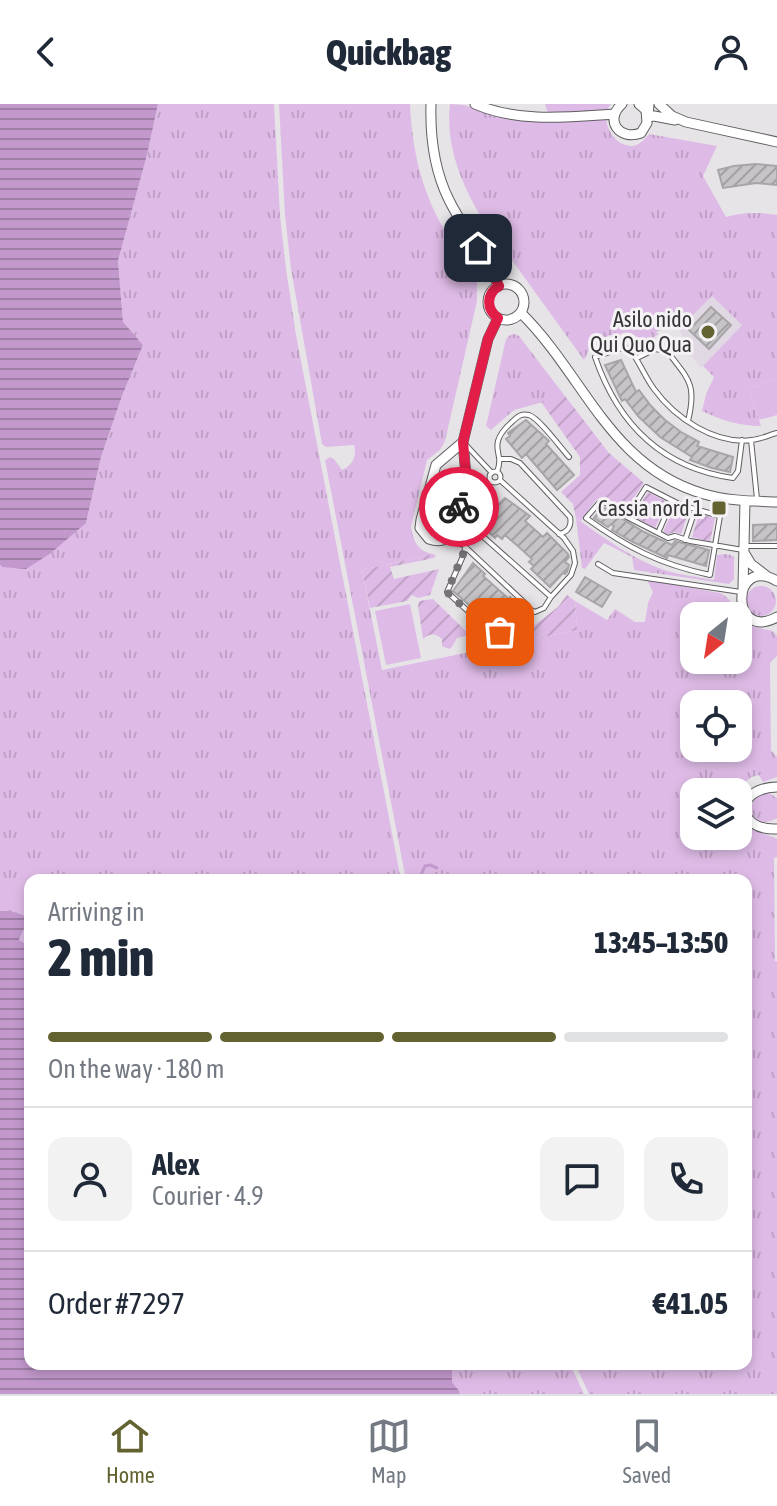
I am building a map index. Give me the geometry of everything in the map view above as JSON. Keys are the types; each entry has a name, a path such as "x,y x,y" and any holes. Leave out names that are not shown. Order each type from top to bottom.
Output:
{"street":[{"path":"431,104 430,127 439,175 449,200 499,286"},
{"path":"475,104 519,116 614,114"},
{"path":"622,104 614,114 614,120 619,131 629,136 641,133 645,128 648,104 660,105 672,116 686,122"},
{"path":"639,104 648,117"},
{"path":"648,117 774,141"},
{"path":"512,285 519,289 524,301 521,313 508,320 498,318 491,311 489,302 492,292 499,286 512,285"},
{"path":"521,313 538,330 615,436 635,456 687,488 722,498 777,502"},
{"path":"463,442 436,465 420,528 429,539 443,540 451,535 466,476 463,442 488,339 498,318"},
{"path":"745,501 741,606 754,620 774,621"},
{"path":"744,548 751,564 773,579"},
{"path":"742,590 748,581 756,577 773,579"},
{"path":"777,787 756,790 745,803 745,811 757,827 777,829"}],"lane":[{"path":"742,440 738,471 733,478 710,475 673,459 653,446 620,411 595,357 625,347 637,358 661,397 688,421 721,437 751,440 777,433"},
{"path":"637,358 655,349 667,351 690,382 693,400 688,421"},
{"path":"531,610 500,632 492,633 447,592 466,547 479,499 501,459 497,445 504,428 519,415 535,418 569,457"},
{"path":"751,440 758,501"},
{"path":"451,535 535,612 544,608 571,575 575,563 570,545 463,442"},
{"path":"501,459 520,463 570,517 570,527 559,534"},
{"path":"491,481 496,483 500,480"},
{"path":"627,517 646,487 672,501 720,516 715,546 710,575 683,569 635,550 586,518 603,501 627,517 668,538 675,536 715,546 777,546"},
{"path":"658,533 672,501"},
{"path":"685,540 695,510"},
{"path":"470,525 551,597"},
{"path":"598,564 613,573 742,590"}],"shaded area":[{"path":"0,104 158,104 118,261 123,322 143,345 101,457 86,523 51,553 26,569 0,565"},
{"name":"Asilo nido Qui Quo Qua","path":"712,296 742,325 701,368 690,354 679,329"},
{"path":"0,911 11,911 24,915 24,928 19,940 24,943 24,1370 452,1370 452,1382 460,1392 0,1394"}],"green space":[{"path":"158,104 274,104 280,215 296,335 400,874 24,874 24,916 0,911 0,565 2,567 86,523 101,457 143,345 123,323 118,261"},
{"path":"279,104 410,104 416,153 429,199 475,275 477,301 445,441 440,450 427,460 411,527 418,545 433,554 362,570 382,670 577,630 575,601 607,620 615,609 635,622 645,622 653,592 647,580 720,593 730,602 680,602 680,674 752,674 752,626 773,631 777,636 777,656 770,663 771,750 777,757 777,777 763,782 759,775 751,778 680,778 680,850 752,850 752,829 777,839 777,857 774,858 777,961 777,1394 589,1394 578,1370 752,1370 752,874 405,874 325,460 330,457 334,459 342,470 351,463 355,449 354,445 326,447 322,444 291,269"},
{"path":"450,104 528,121 606,118 614,137 632,146 649,134 717,146 703,176 726,217 751,213 777,215 777,379 749,389 761,426 731,422 702,411 714,377 703,366 742,325 712,296 679,329 670,324 656,332 658,334 646,343 625,332 602,339 597,334 584,360 475,207 453,150"},
{"path":"545,104 611,104 607,110 548,113"},
{"path":"515,334 565,396 514,410 491,430 486,426 506,339"},
{"path":"777,379 777,415 759,420 749,389"},
{"path":"565,396 609,453 644,483 625,511 600,498 581,521 576,518 573,504 561,492 580,475 580,457 541,402"},
{"path":"648,492 667,502 655,528 633,516"},
{"path":"675,506 689,511 681,534 668,534 663,532"},
{"path":"699,514 715,518 710,542 692,537"},
{"path":"576,518 629,554 676,573 714,580 717,555 728,554 734,557 734,579 729,584 634,570 632,557 604,543 585,569 582,568"},
{"path":"436,555 434,558 390,567 394,579 439,569 430,595 418,598 412,595 407,601 370,608 362,570"},
{"path":"755,587 767,587 775,595 775,607 767,615 752,613 752,602 746,602 747,595"},
{"path":"567,595 575,601 577,630 487,649 489,640 500,643 535,625 558,607"},
{"path":"433,599 470,635 457,638 449,649 442,646 442,639 437,636 430,635 423,639 419,601"},
{"path":"410,604 421,658 386,665 375,611"},
{"path":"769,793 777,798 777,818 763,822 757,820 752,810 755,798"},
{"path":"24,928 24,944 19,941"},
{"path":"452,1370 573,1370 584,1394 459,1394 452,1382"}],"building":[{"path":"756,164 777,166 777,185 756,183 723,188 718,170"},
{"path":"711,307 731,325 709,349 689,330"},
{"path":"621,360 636,392 639,390 665,420 699,442 697,446 733,457 730,472 690,460 692,457 660,437 625,399 622,401 605,365"},
{"path":"526,420 549,441 546,444 574,475 557,490 526,454 522,458 506,439 510,436 508,433"},
{"path":"505,498 530,516 525,521 543,537 547,533 568,554 565,562 569,565 567,572 550,587 531,569 534,566 529,562 532,559 519,547 505,535 502,539 497,535 495,538 478,522 494,499 499,504"},
{"path":"603,507 672,545 675,541 709,550 706,566 668,555 667,558 612,530 614,526 611,524 608,527 594,518"},
{"path":"777,524 777,540 753,541 753,525"},
{"path":"473,563 485,574 483,576 521,607 496,628 453,591"},
{"path":"585,577 611,592 602,607 576,592"}],"waterway":[{"path":"421,874 425,866 437,868"}],"way so far":[{"path":"459,507 450,536 466,547 447,592 492,633 500,632"}],"place":[{"name":"Asilo nido Qui Quo Qua","path":"708,332"},
{"name":"Cassia nord 1","path":"719,508"}],"route":[{"path":"459,507 466,476 463,442 488,339 498,318 489,307 489,297 499,286 478,248"}]}
